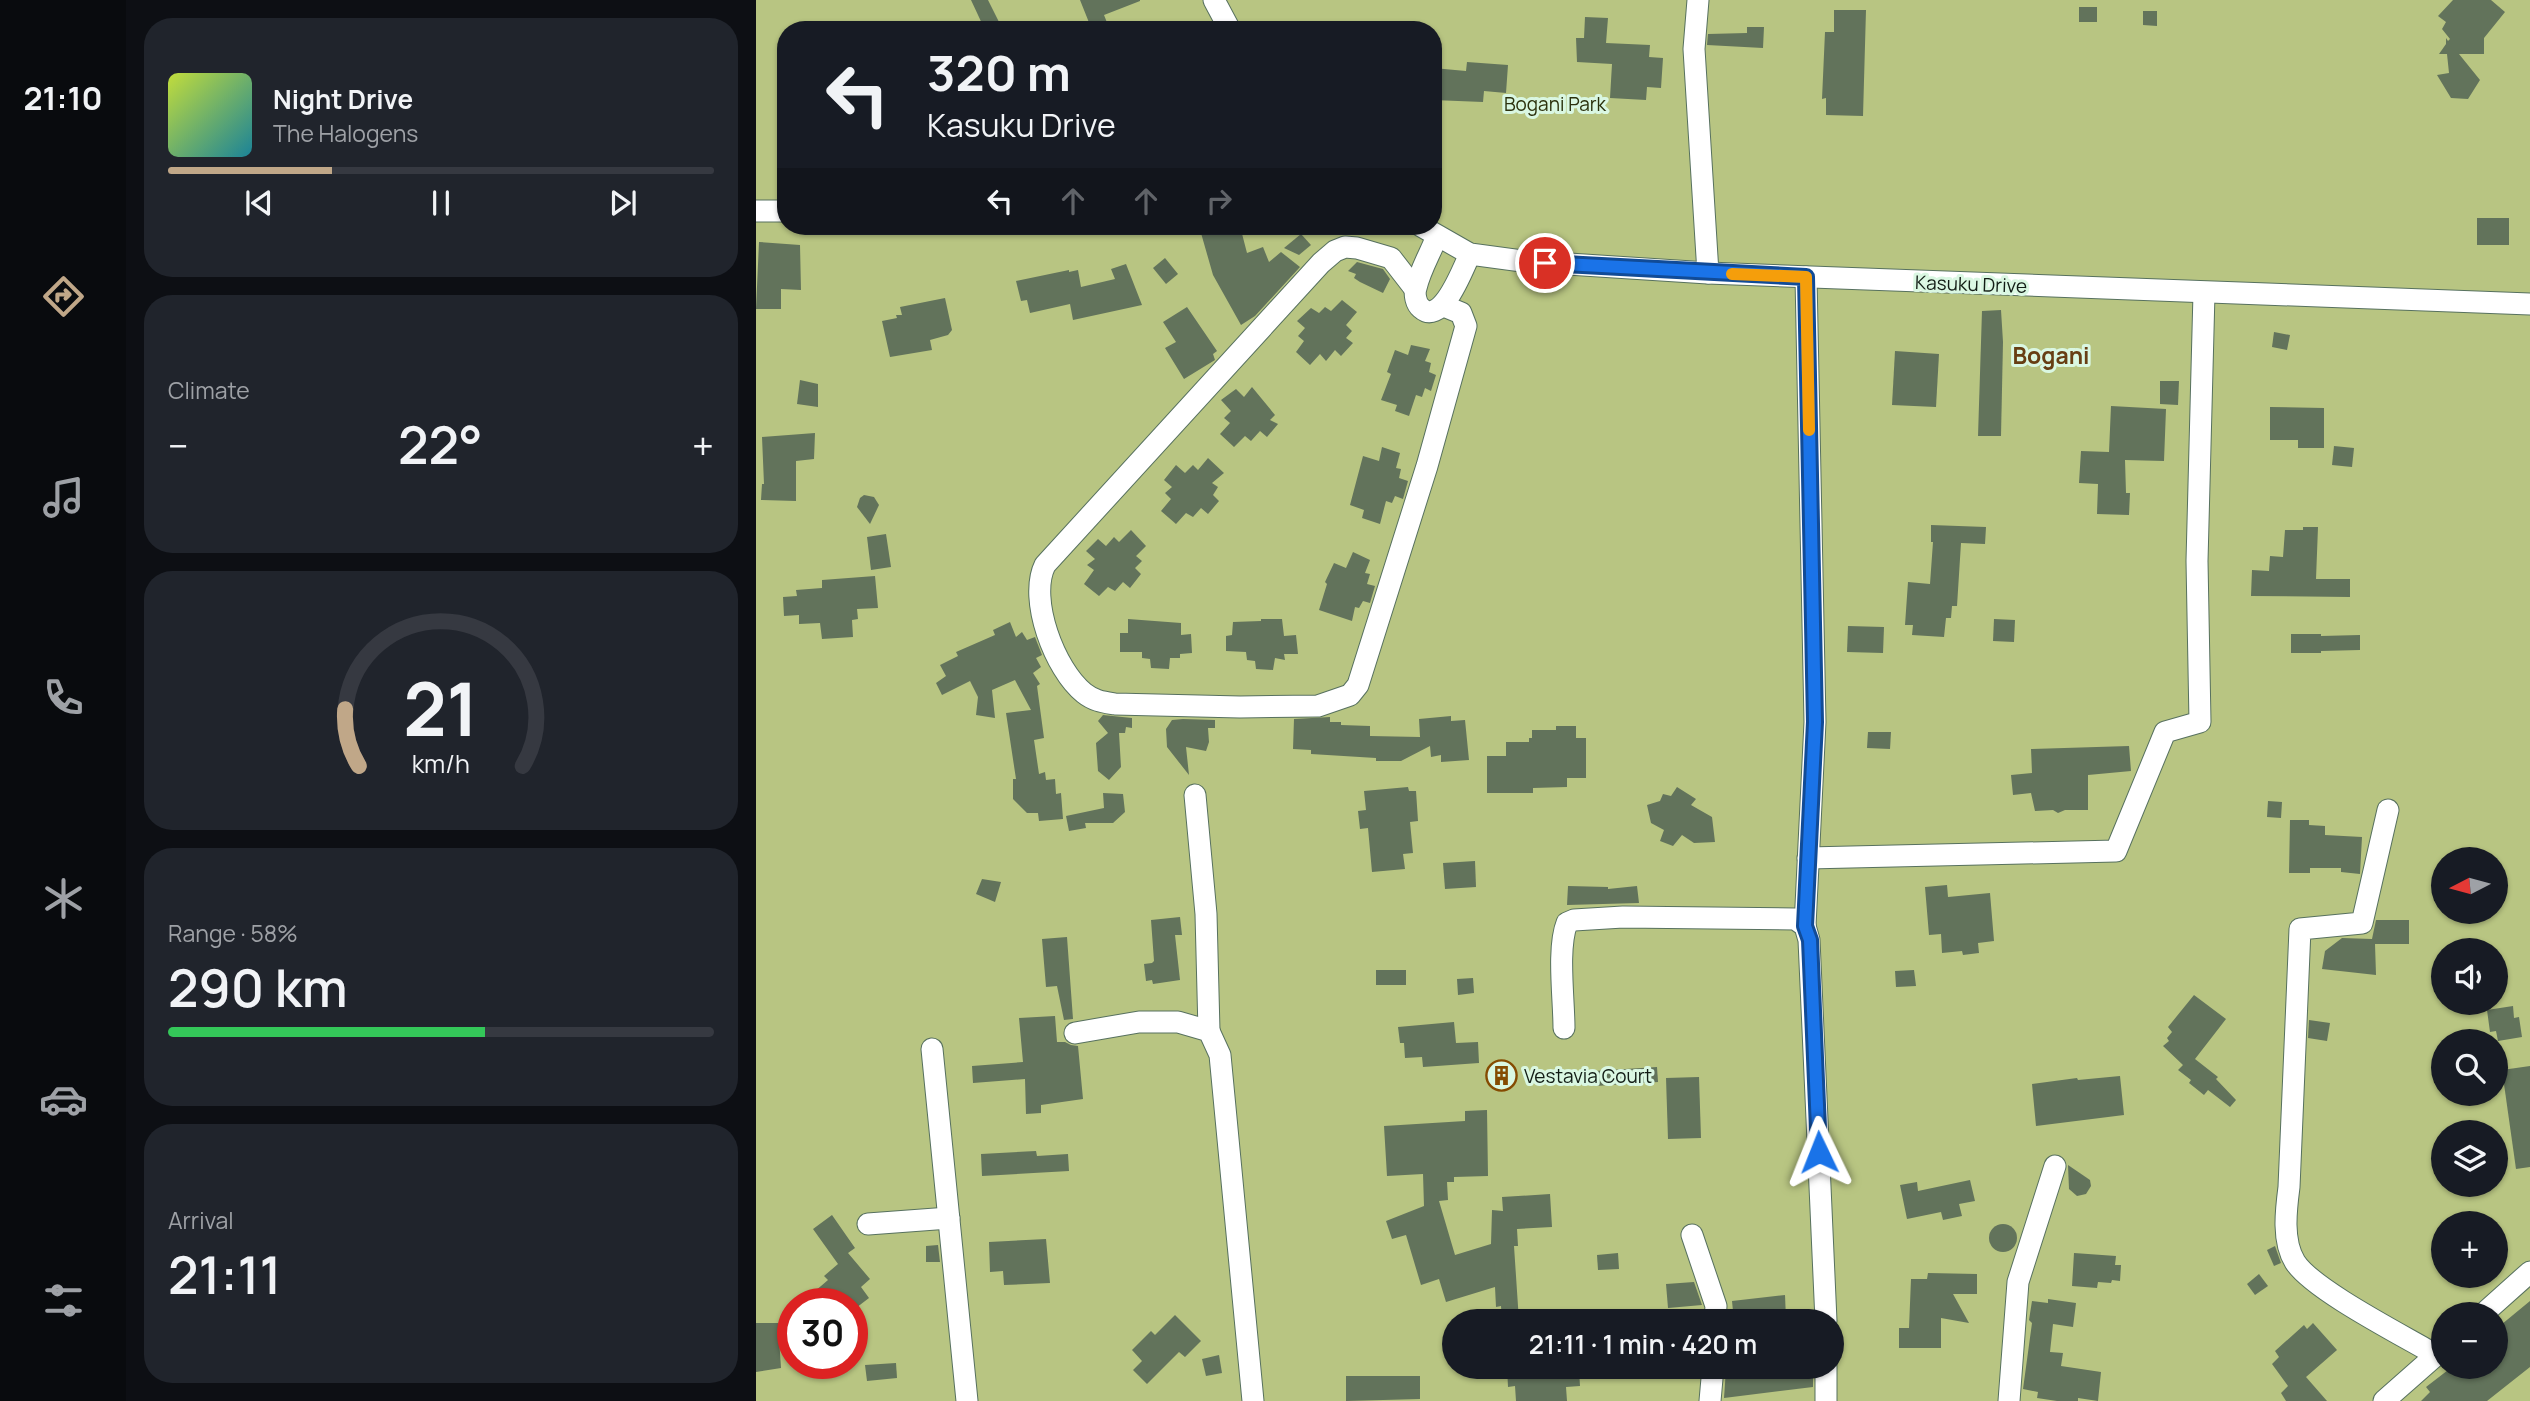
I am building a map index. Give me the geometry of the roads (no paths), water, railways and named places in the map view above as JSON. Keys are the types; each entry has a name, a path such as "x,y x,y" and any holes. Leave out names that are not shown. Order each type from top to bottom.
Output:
{"street":[{"path":"1214,0 1225,21"},
{"path":"1698,0 1694,49 1708,273"},
{"path":"756,211 777,211"},
{"path":"1428,235 1415,289 1419,307 1426,311 1434,312 1444,306 1470,254"},
{"name":"Kasuku Drive","path":"1436,235 1470,254 1522,261 1708,273 2530,304"},
{"path":"1415,289 1391,258 1357,248 1345,247 1335,251 1321,263 1045,565 1039,576 1038,592 1045,630 1063,665 1083,692 1098,701 1115,704 1240,707 1318,706 1350,695 1358,685 1391,582 1466,326 1461,313 1444,306"},
{"path":"1806,277 1815,722 1805,926 1810,940 1825,1309"},
{"path":"1808,858 2116,851 2165,732 2200,722 2197,561 2204,293"},
{"path":"1195,795 1206,914 1209,1031 1220,1055 1253,1401"},
{"path":"2388,810 2362,923 2300,929 2289,1187 2284,1226 2295,1262 2320,1286 2431,1348"},
{"path":"1564,1028 1563,933 1567,923 1574,920 1623,917 1795,919 1805,926"},
{"path":"1075,1033 1139,1021 1178,1022 1209,1031"},
{"path":"932,1049 967,1401"},
{"path":"2009,1401 2018,1282 2054,1166"},
{"path":"868,1224 949,1218"},
{"path":"1692,1235 1716,1309"},
{"path":"2496,1302 2530,1272"},
{"path":"2384,1401 2431,1359"},
{"path":"1710,1401 1712,1379"},
{"path":"1826,1379 1826,1401"}],"place":[{"name":"Vestavia Court","path":"1501,1076"}],"district":[{"name":"Bogani","path":"2051,355"}],"park label":[{"name":"Bogani Park","path":"1555,104"}]}
